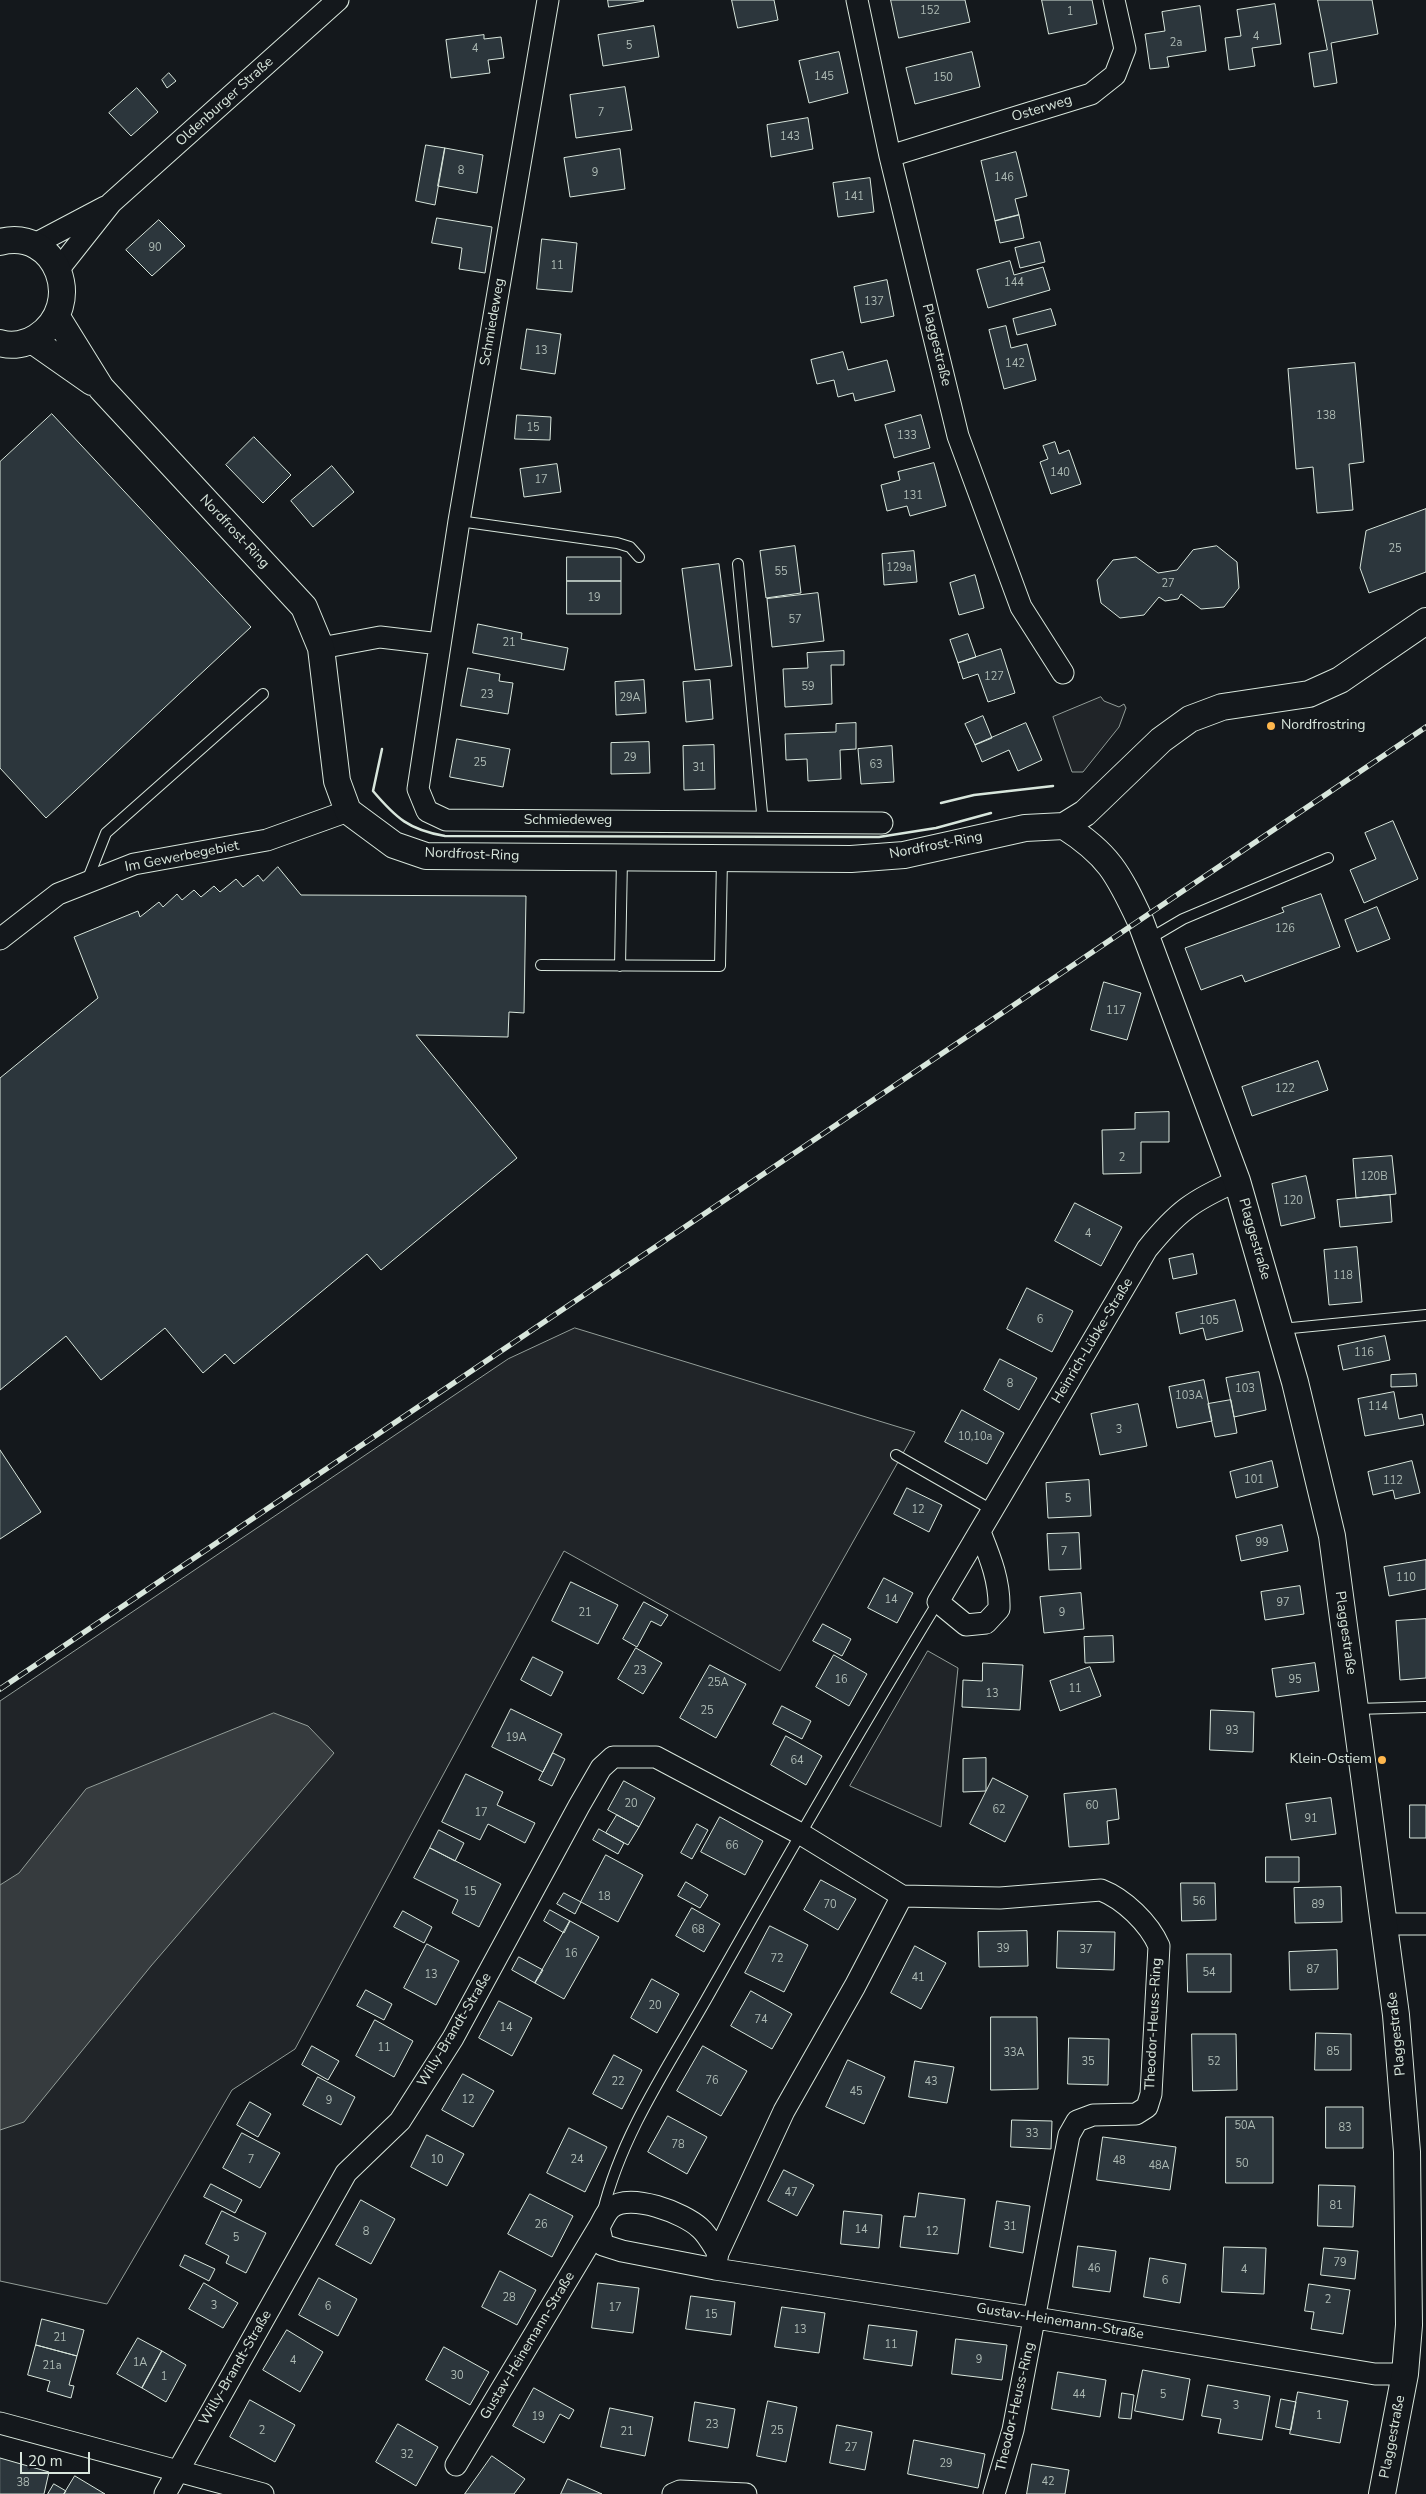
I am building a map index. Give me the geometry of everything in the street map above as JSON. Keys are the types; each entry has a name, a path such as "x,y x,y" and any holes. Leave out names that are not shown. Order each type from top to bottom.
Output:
{"street":[{"name":"Oldenburger Straße","path":"58,270 112,203 338,0"},
{"name":"Schmiedeweg","path":"548,0 459,521 418,789 427,811 446,820 882,823"},
{"name":"Plaggestraße","path":"857,0 890,156 958,436 1020,607 1063,673"},
{"name":"Osterweg","path":"890,156 1091,94 1115,75 1125,49 1114,0"},
{"name":"Oldenburger Straße","path":"33,245 112,203"},
{"path":"0,242 19,241 33,245 48,256 58,270 63,286 62,302 56,317 46,331 32,340 18,344 0,343"},
{"name":"Nordfrost-Ring","path":"56,317 101,388 304,607 321,648 337,781 348,812 394,845 426,856 851,859 904,854 1025,828 1064,826"},
{"name":"Nordfrost-Ring","path":"32,340 101,388"},
{"path":"1064,826 1085,812 1161,740 1190,719 1222,707 1309,694 1340,680 1426,621"},
{"path":"321,648 380,636 440,644"},
{"name":"Im Gewerbegebiet","path":"0,939 58,894 87,881 134,864 267,840 348,812"},
{"name":"Plaggestraße","path":"1064,826 1090,842 1108,862 1122,883 1148,940 1237,1181 1295,1382 1332,1536 1396,2015 1407,2152 1410,2281 1404,2374 1382,2494"},
{"name":"Heinrich-Lübke-Straße","path":"938,1602 1147,1249 1168,1223 1193,1202 1237,1181"},
{"path":"938,1602 966,1625 986,1622 999,1609 999,1591 993,1564 980,1532"},
{"name":"Willy-Brandt-Straße","path":"165,2494 346,2173 400,2121 453,2038 601,1768 613,1757 656,1757 800,1834"},
{"path":"716,2261 784,2110 855,1986 902,1896 800,1834"},
{"name":"Theodor-Heuss-Ring","path":"902,1896 1000,1898 1101,1890 1115,1896 1154,1934 1159,1946 1151,2094 1147,2107 1136,2114 1093,2116 1078,2121 1068,2135 1036,2318 1013,2430 994,2494"},
{"path":"1384,1924 1426,1924"},
{"name":"Gustav-Heinemann-Straße","path":"456,2465 611,2208 622,2203 657,2206 681,2214 701,2229 716,2261"},
{"name":"Gustav-Heinemann-Straße","path":"599,2227 603,2245 622,2251 716,2261 1036,2318 1375,2374 1404,2374"},
{"path":"0,2423 263,2494"},
{"path":"673,2494 680,2490 746,2494"}],"lane":[{"path":"459,521 617,543 630,547 639,557"},
{"path":"738,564 763,822"},
{"path":"87,881 106,834 263,694"},
{"path":"620,966 622,858"},
{"path":"541,966 720,966 722,858"},
{"path":"1148,940 1182,919 1328,858"},
{"path":"1280,1329 1426,1315"},
{"path":"896,1455 992,1510"},
{"name":"Heinrich-Lübke-Straße","path":"800,1834 938,1602"},
{"path":"1355,1709 1426,1707"},
{"path":"599,2227 608,2190 630,2136 800,1834"}],"shaded area":[{"path":"1101,697 1104,701 1119,707 1124,704 1126,708 1119,727 1083,772 1072,772 1053,717"},
{"path":"575,1328 915,1432 780,1671 564,1551 295,2049 232,2090 107,2304 0,2281 0,1701 508,1359"},
{"path":"928,1651 958,1668 941,1827 850,1786"},
{"path":"274,1713 308,1726 334,1753 151,1966 24,2122 0,2130 0,1885 19,1873 86,1789"}],"building":[{"path":"608,0 643,0 644,1 609,7"},
{"path":"732,0 774,0 778,20 738,28"},
{"path":"891,0 965,0 970,22 899,38"},
{"path":"1042,0 1092,0 1097,24 1049,34"},
{"path":"1318,0 1372,0 1378,34 1331,43 1337,83 1314,87 1309,53 1327,50"},
{"path":"1275,4 1281,44 1252,48 1255,66 1229,70 1225,38 1241,36 1237,10"},
{"path":"1200,6 1206,51 1167,57 1169,67 1150,69 1145,34 1165,31 1162,12"},
{"path":"654,26 659,57 603,66 598,35"},
{"path":"484,35 484,39 501,37 504,58 488,60 490,73 451,78 446,40"},
{"path":"839,52 848,93 809,103 799,61"},
{"path":"972,52 980,87 915,104 906,68"},
{"path":"169,73 176,81 167,88 162,80"},
{"path":"625,87 632,130 576,138 570,95"},
{"path":"137,88 158,112 131,136 109,113"},
{"path":"808,118 813,149 771,157 767,125"},
{"path":"426,145 445,148 435,205 416,201"},
{"path":"445,148 483,155 477,193 438,186"},
{"path":"620,149 625,189 570,197 564,158"},
{"path":"1016,152 1027,196 1015,199 1019,215 995,221 981,161"},
{"path":"870,178 874,212 838,217 833,183"},
{"path":"1019,215 1024,238 1000,243 995,221"},
{"path":"437,218 492,227 485,273 459,269 462,248 432,243"},
{"path":"159,220 185,246 152,276 126,250"},
{"path":"542,239 577,243 572,292 537,289"},
{"path":"1040,242 1045,262 1020,268 1015,248"},
{"path":"1010,261 1014,275 1043,267 1050,290 988,308 977,270"},
{"path":"887,280 894,316 861,323 854,287"},
{"path":"1051,309 1056,325 1017,335 1013,319"},
{"path":"1006,326 1011,348 1027,344 1036,380 1004,389 989,330"},
{"path":"527,329 561,334 555,374 521,369"},
{"path":"843,352 848,370 887,360 895,391 855,401 853,393 838,397 834,380 817,384 811,360"},
{"path":"1355,363 1364,462 1349,464 1353,510 1317,513 1313,467 1296,469 1288,369"},
{"path":"52,414 251,627 46,818 0,768 0,462"},
{"path":"517,415 551,417 550,440 515,439"},
{"path":"921,415 930,448 894,458 885,425"},
{"path":"254,437 291,475 263,503 226,465"},
{"path":"1055,442 1059,454 1069,450 1081,484 1051,494 1040,462 1048,459 1043,446"},
{"path":"934,463 946,506 910,516 907,506 887,511 881,485 900,480 898,472"},
{"path":"557,464 561,492 524,497 520,469"},
{"path":"332,466 354,492 313,527 291,501"},
{"path":"1426,509 1426,572 1369,593 1360,568 1366,531"},
{"path":"795,546 801,593 766,598 760,551"},
{"path":"1217,546 1237,562 1239,588 1224,607 1201,609 1181,594 1178,599 1165,601 1159,597 1144,615 1120,618 1101,603 1097,580 1113,560 1136,557 1158,573 1177,570 1193,550"},
{"path":"914,551 917,582 884,585 882,554"},
{"path":"567,557 621,557 621,581 567,581"},
{"path":"719,564 732,666 695,670 682,569"},
{"path":"975,575 984,608 959,615 950,583"},
{"path":"567,581 621,581 621,614 567,614"},
{"path":"818,593 824,641 772,647 767,599"},
{"path":"478,624 522,633 521,639 568,648 564,670 473,653"},
{"path":"968,634 976,657 958,663 950,640"},
{"path":"1001,649 1015,693 988,702 978,674 963,679 958,663"},
{"path":"844,651 844,665 831,665 832,704 785,707 783,669 808,668 807,653"},
{"path":"468,668 500,674 499,681 513,683 508,714 461,706"},
{"path":"644,680 646,713 616,715 615,682"},
{"path":"710,680 713,719 686,722 683,682"},
{"path":"983,716 992,738 975,745 965,724"},
{"path":"856,723 856,749 840,750 841,779 808,781 807,759 786,760 785,734 836,732 836,724"},
{"path":"1026,723 1042,760 1018,771 1009,750 982,762 975,745"},
{"path":"457,739 510,749 503,787 450,777"},
{"path":"649,742 650,773 611,774 611,743"},
{"path":"714,745 715,789 684,790 683,746"},
{"path":"892,746 894,782 861,784 858,749"},
{"path":"1393,821 1418,879 1364,903 1350,870 1376,859 1365,833"},
{"path":"278,867 301,895 526,896 524,1013 509,1012 508,1037 416,1035 517,1158 381,1270 367,1254 234,1364 225,1354 203,1373 165,1328 101,1380 66,1336 0,1390 0,1078 98,998 74,937 138,911 140,917 159,902 163,907 177,894 182,900 194,890 201,897 214,886 220,892 236,879 243,887 258,875 263,881"},
{"path":"1321,894 1340,947 1245,982 1242,975 1201,990 1185,948 1284,912 1282,908"},
{"path":"1377,907 1390,939 1357,952 1345,920"},
{"path":"1104,982 1141,993 1127,1040 1091,1030"},
{"path":"1318,1061 1328,1090 1252,1116 1242,1087"},
{"path":"1169,1112 1169,1142 1141,1142 1141,1173 1103,1174 1102,1130 1135,1129 1135,1113"},
{"path":"1392,1156 1396,1194 1356,1198 1353,1159"},
{"path":"1306,1176 1315,1218 1281,1226 1272,1184"},
{"path":"1390,1195 1392,1222 1340,1227 1337,1200"},
{"path":"1075,1203 1122,1227 1101,1266 1055,1241"},
{"path":"1357,1247 1362,1302 1329,1305 1324,1250"},
{"path":"1193,1254 1197,1274 1173,1279 1169,1259"},
{"path":"1027,1288 1073,1311 1052,1352 1007,1329"},
{"path":"1235,1300 1243,1331 1206,1340 1203,1328 1180,1334 1176,1313"},
{"path":"1385,1336 1390,1360 1343,1370 1338,1346"},
{"path":"1000,1359 1037,1378 1019,1410 984,1390"},
{"path":"1259,1372 1266,1410 1234,1417 1226,1378"},
{"path":"1416,1374 1417,1386 1391,1387 1391,1375"},
{"path":"1204,1380 1212,1421 1177,1428 1169,1387"},
{"path":"1394,1392 1399,1419 1422,1414 1424,1425 1365,1436 1358,1399"},
{"path":"1231,1400 1237,1433 1215,1437 1208,1404"},
{"path":"1138,1404 1147,1446 1100,1455 1091,1414"},
{"path":"962,1410 1004,1433 987,1464 945,1442"},
{"path":"0,1450 41,1512 0,1539"},
{"path":"1272,1461 1278,1487 1236,1498 1230,1472"},
{"path":"1412,1461 1420,1493 1395,1499 1393,1490 1373,1495 1368,1472"},
{"path":"1089,1480 1091,1516 1048,1518 1046,1483"},
{"path":"907,1488 942,1505 929,1532 894,1514"},
{"path":"1282,1525 1288,1551 1241,1561 1236,1536"},
{"path":"1079,1533 1081,1569 1049,1570 1047,1534"},
{"path":"1426,1560 1426,1589 1389,1596 1384,1567"},
{"path":"884,1578 913,1593 897,1623 868,1608"},
{"path":"571,1582 618,1605 598,1644 552,1621"},
{"path":"1300,1586 1304,1614 1265,1620 1261,1592"},
{"path":"1081,1593 1084,1629 1044,1633 1040,1597"},
{"path":"644,1602 668,1615 661,1626 651,1621 637,1647 623,1639"},
{"path":"1426,1619 1426,1678 1400,1680 1396,1621"},
{"path":"823,1624 851,1639 842,1656 813,1641"},
{"path":"1113,1636 1114,1662 1085,1663 1084,1637"},
{"path":"636,1648 662,1663 643,1694 618,1679"},
{"path":"834,1655 867,1674 849,1706 816,1687"},
{"path":"533,1657 563,1672 551,1696 521,1680"},
{"path":"983,1663 1023,1665 1020,1710 962,1707 963,1680 982,1681"},
{"path":"1315,1663 1319,1691 1276,1697 1272,1669"},
{"path":"710,1665 746,1684 716,1738 680,1718"},
{"path":"1090,1667 1101,1696 1060,1711 1050,1681"},
{"path":"782,1706 811,1721 802,1739 773,1724"},
{"path":"511,1709 562,1734 543,1772 492,1747"},
{"path":"1211,1710 1254,1712 1253,1752 1210,1750"},
{"path":"786,1736 822,1756 806,1785 771,1765"},
{"path":"553,1753 565,1759 552,1786 539,1780"},
{"path":"986,1758 986,1791 963,1792 963,1759"},
{"path":"466,1774 503,1792 497,1805 535,1823 525,1843 488,1824 480,1840 442,1822"},
{"path":"993,1778 1028,1796 1005,1842 970,1824"},
{"path":"624,1781 655,1798 639,1827 608,1810"},
{"path":"1116,1789 1119,1819 1107,1821 1109,1844 1069,1847 1064,1794"},
{"path":"1331,1798 1336,1834 1291,1840 1286,1804"},
{"path":"1410,1805 1426,1805 1426,1838 1410,1838"},
{"path":"617,1815 639,1827 628,1845 606,1833"},
{"path":"720,1817 763,1841 745,1875 701,1852"},
{"path":"697,1824 708,1830 692,1859 681,1853"},
{"path":"599,1829 624,1843 618,1854 593,1840"},
{"path":"439,1830 464,1843 455,1861 430,1848"},
{"path":"430,1848 501,1884 479,1927 452,1913 458,1900 414,1878"},
{"path":"606,1855 643,1875 618,1922 581,1902"},
{"path":"1266,1857 1299,1857 1299,1882 1266,1882"},
{"path":"821,1880 856,1899 838,1930 804,1910"},
{"path":"686,1882 708,1895 700,1908 678,1896"},
{"path":"1181,1883 1215,1883 1216,1920 1182,1921"},
{"path":"1341,1887 1342,1922 1295,1923 1294,1888"},
{"path":"564,1893 581,1902 575,1914 557,1904"},
{"path":"692,1908 720,1924 704,1952 676,1936"},
{"path":"550,1910 570,1921 564,1933 544,1921"},
{"path":"403,1911 432,1927 424,1943 394,1927"},
{"path":"570,1921 599,1937 564,1999 535,1983"},
{"path":"770,1926 808,1945 784,1992 745,1973"},
{"path":"1027,1931 1028,1966 979,1967 978,1932"},
{"path":"1058,1931 1115,1932 1114,1970 1057,1968"},
{"path":"427,1944 459,1961 436,2005 404,1988"},
{"path":"915,1946 946,1963 921,2009 891,1993"},
{"path":"1337,1950 1338,1989 1290,1990 1289,1952"},
{"path":"1187,1954 1231,1954 1231,1992 1188,1992"},
{"path":"519,1957 543,1970 535,1983 512,1970"},
{"path":"652,1979 679,1994 657,2033 631,2018"},
{"path":"366,1990 392,2004 384,2020 357,2006"},
{"path":"751,1991 792,2014 772,2049 731,2026"},
{"path":"499,2001 532,2018 512,2056 479,2038"},
{"path":"991,2017 1037,2017 1038,2089 991,2090"},
{"path":"375,2020 413,2041 394,2077 356,2056"},
{"path":"1316,2033 1351,2034 1351,2070 1315,2070"},
{"path":"1192,2034 1236,2034 1237,2090 1193,2091"},
{"path":"1069,2038 1109,2039 1108,2085 1068,2084"},
{"path":"312,2046 339,2061 328,2080 302,2065"},
{"path":"703,2046 747,2071 721,2116 677,2091"},
{"path":"614,2055 642,2070 622,2109 593,2094"},
{"path":"848,2060 885,2077 864,2124 826,2107"},
{"path":"915,2061 954,2067 947,2103 909,2097"},
{"path":"463,2074 494,2091 473,2127 442,2110"},
{"path":"318,2077 355,2097 341,2125 303,2105"},
{"path":"250,2102 271,2114 258,2137 237,2125"},
{"path":"1326,2107 1363,2107 1363,2148 1326,2148"},
{"path":"668,2116 707,2137 687,2174 648,2152"},
{"path":"1226,2117 1273,2117 1273,2183 1226,2183"},
{"path":"1012,2120 1052,2121 1051,2149 1011,2147"},
{"path":"569,2128 607,2147 585,2192 547,2173"},
{"path":"242,2133 280,2153 260,2188 223,2168"},
{"path":"427,2135 464,2154 447,2186 411,2167"},
{"path":"1103,2137 1176,2147 1170,2190 1097,2180"},
{"path":"784,2170 814,2185 797,2216 768,2201"},
{"path":"211,2184 242,2200 235,2213 204,2197"},
{"path":"1319,2185 1355,2186 1353,2227 1318,2226"},
{"path":"919,2193 965,2199 958,2254 900,2247 904,2216 915,2217"},
{"path":"530,2194 573,2216 552,2257 508,2234"},
{"path":"361,2200 395,2219 371,2264 336,2245"},
{"path":"997,2201 1030,2206 1023,2253 990,2247"},
{"path":"222,2211 266,2233 246,2273 226,2263 229,2256 206,2244"},
{"path":"844,2211 882,2215 879,2248 841,2244"},
{"path":"1078,2246 1116,2251 1110,2292 1073,2287"},
{"path":"1224,2247 1266,2248 1264,2294 1222,2292"},
{"path":"1324,2248 1358,2251 1355,2279 1321,2275"},
{"path":"185,2255 215,2269 209,2281 180,2266"},
{"path":"1150,2258 1186,2264 1180,2303 1144,2297"},
{"path":"500,2271 536,2290 517,2325 482,2307"},
{"path":"319,2278 357,2299 338,2336 299,2315"},
{"path":"204,2283 238,2303 223,2328 189,2309"},
{"path":"598,2283 639,2288 633,2333 592,2328"},
{"path":"1309,2284 1350,2290 1343,2334 1311,2329 1314,2312 1305,2311"},
{"path":"691,2296 735,2302 731,2335 686,2329"},
{"path":"782,2307 825,2313 819,2353 775,2347"},
{"path":"42,2319 84,2330 77,2356 36,2345"},
{"path":"869,2325 917,2331 912,2366 864,2359"},
{"path":"287,2330 323,2352 300,2392 263,2370"},
{"path":"138,2338 162,2351 142,2388 117,2374"},
{"path":"956,2339 1007,2345 1002,2380 952,2374"},
{"path":"36,2345 77,2356 69,2385 74,2386 71,2398 47,2391 50,2381 28,2375"},
{"path":"444,2347 489,2372 470,2405 426,2380"},
{"path":"162,2351 186,2365 166,2402 142,2388"},
{"path":"1143,2370 1190,2379 1183,2420 1135,2411"},
{"path":"1058,2372 1106,2380 1100,2417 1052,2409"},
{"path":"1208,2385 1270,2396 1262,2440 1218,2433 1221,2419 1202,2416"},
{"path":"534,2388 574,2410 569,2419 560,2414 544,2443 513,2426"},
{"path":"1298,2392 1348,2401 1340,2443 1290,2434"},
{"path":"1122,2393 1134,2395 1131,2419 1119,2418"},
{"path":"1281,2399 1296,2402 1291,2430 1276,2427"},
{"path":"250,2400 295,2425 275,2462 230,2437"},
{"path":"768,2401 797,2407 786,2462 757,2456"},
{"path":"695,2402 735,2409 728,2448 689,2441"},
{"path":"610,2408 653,2417 645,2456 601,2447"},
{"path":"398,2424 438,2447 416,2486 376,2462"},
{"path":"837,2425 872,2432 865,2470 830,2463"},
{"path":"914,2440 985,2454 978,2488 908,2474"},
{"path":"492,2456 525,2479 514,2494 465,2494"},
{"path":"0,2458 49,2472 44,2494 0,2494"},
{"path":"1032,2464 1069,2470 1065,2494 1027,2494"},
{"path":"75,2476 105,2494 64,2494"},
{"path":"568,2479 602,2494 561,2494"},
{"path":"54,2484 66,2491 64,2494 48,2494"}],"railway":[{"path":"0,1689 1426,727"}],"wall":[{"path":"382,749 373,791 396,816 412,826 445,836 879,837 936,828 991,813"},
{"path":"941,803 974,795 1053,786"}],"place":[{"name":"Nordfrostring","path":"1271,726"},
{"name":"Klein-Ostiem","path":"1382,1760"}]}
